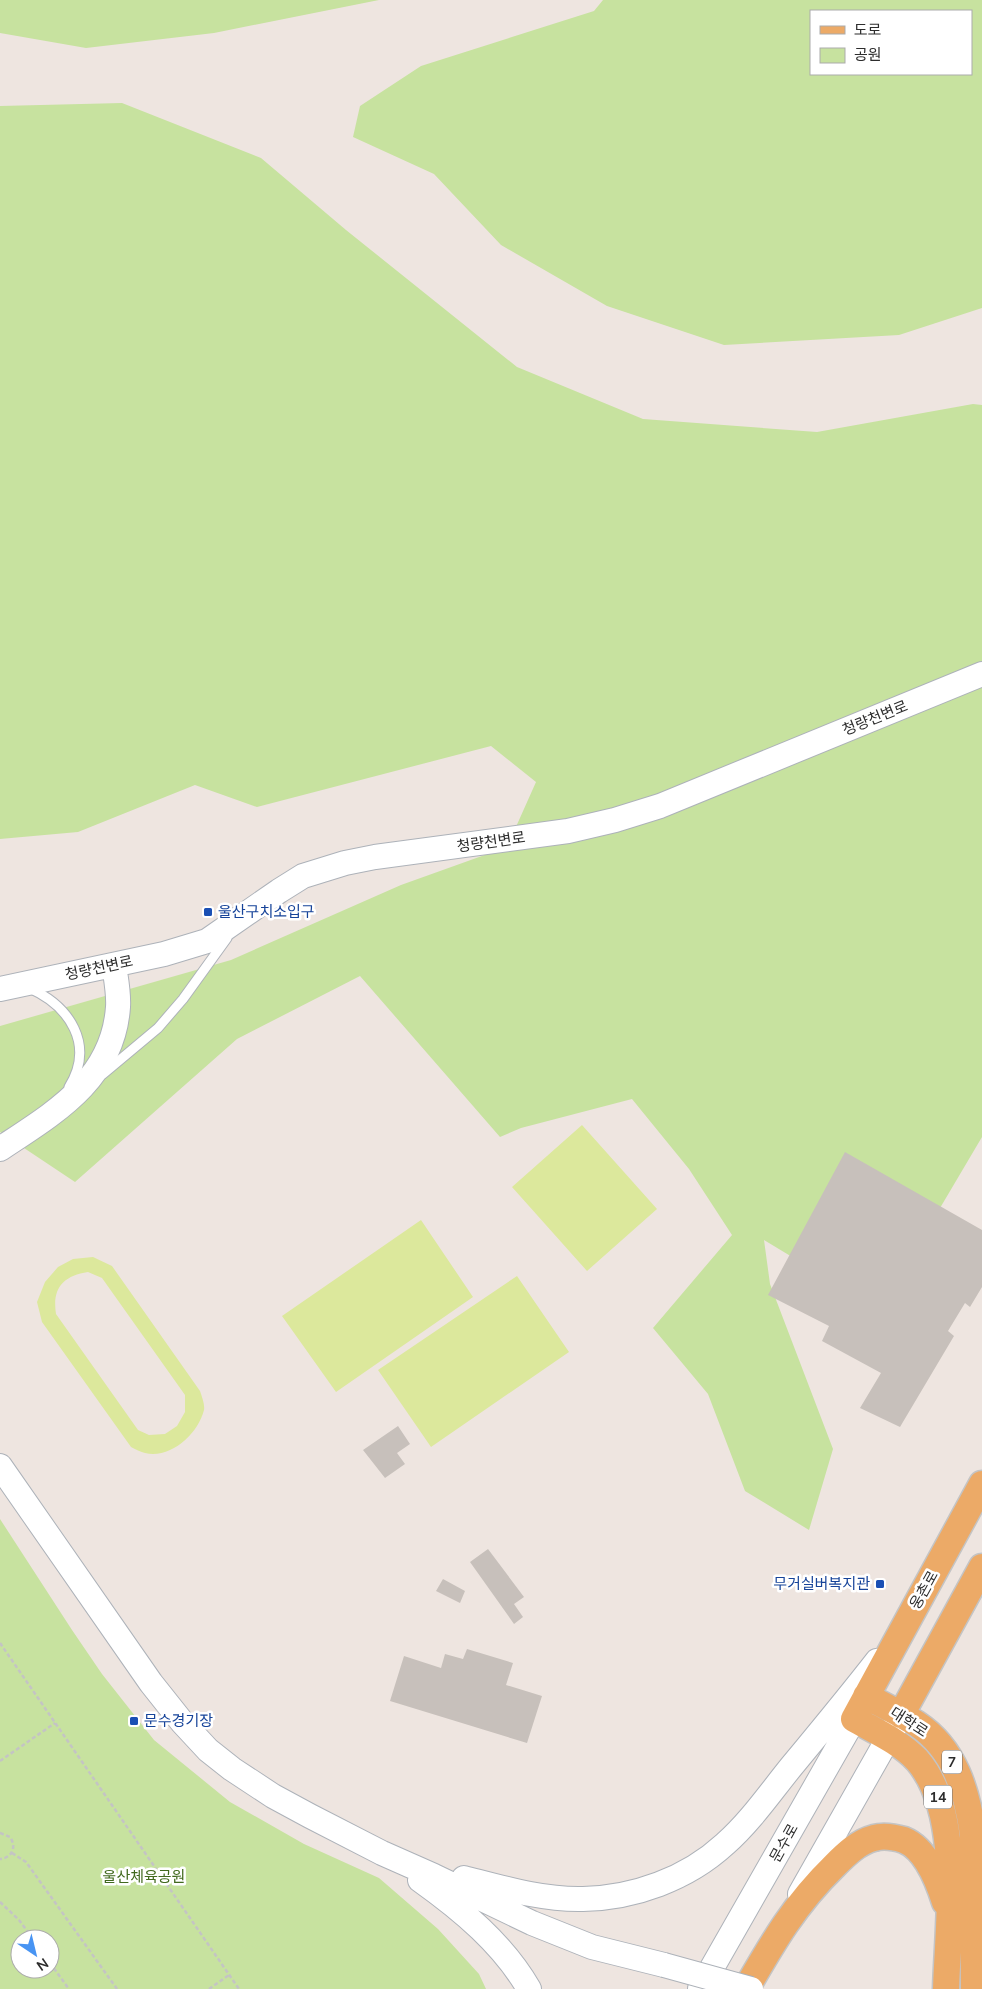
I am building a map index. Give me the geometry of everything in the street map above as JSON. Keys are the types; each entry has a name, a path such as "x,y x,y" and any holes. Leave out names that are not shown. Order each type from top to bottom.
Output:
{"main road":[{"name":"청량천변로","path":"11,987 208,942 303,876 345,863 375,857 568,831 660,806 982,674"},
{"path":"0,1149 36,1125 81,1090 99,1068 116,1026 118,1005 114,965"},
{"path":"0,1466 151,1683 182,1722 208,1750 232,1769 272,1796 382,1853 525,1934 592,1961 751,1989"},
{"name":"웅촌로","path":"856,1704 908,1619 982,1484"},
{"path":"746,1989 901,1715 982,1567"},
{"path":"382,1853 463,1878 522,1892 554,1897 602,1898 649,1888 690,1870 725,1844 856,1704"},
{"name":"대학로","path":"856,1704 901,1715 918,1725 939,1743 962,1781 971,1818 974,1868 974,1989"},
{"name":"대학로","path":"856,1704 888,1738 916,1759 928,1774 942,1807 949,1860 946,1989"},
{"name":"문수로","path":"700,1989 856,1704"},
{"path":"974,1868 982,1825"},
{"path":"781,1928 810,1891 850,1850 874,1838 893,1836 909,1842 922,1854 933,1871 942,1892 948,1914"},
{"path":"382,1853 433,1890 494,1941 509,1959 529,1989"},
{"path":"660,1972 700,1989"}],"lane":[{"path":"81,1090 130,1053 158,1028 242,918"},
{"path":"11,987 43,994 56,1004 69,1017 75,1029 79,1047 77,1069 72,1083 52,1109 36,1125"}],"path":[{"path":"0,1643 239,1989"},
{"path":"0,1761 55,1723"},
{"path":"0,1833 7,1835 14,1845 12,1853 0,1859"},
{"path":"12,1853 26,1862 117,1989"},
{"path":"0,1902 26,1929"},
{"path":"209,1989 229,1975"},
{"path":"60,1977 68,1989"}],"green space":[{"path":"0,0 379,0 214,33 86,48 0,33"},
{"path":"603,0 982,0 982,308 899,335 724,345 607,306 501,245 434,174 353,137 360,106 421,66 594,11"},
{"path":"122,103 261,158 346,230 517,367 643,419 817,432 973,404 982,405 982,1137 914,1252 860,1298 764,1240 770,1284 833,1449 809,1530 745,1491 708,1394 653,1328 732,1235 689,1169 632,1099 521,1128 500,1137 360,976 237,1039 75,1182 0,1132 0,1026 231,960 401,885 507,847 536,782 491,746 257,807 195,785 78,832 0,839 0,106"},
{"path":"582,1125 657,1209 587,1271 512,1187"},
{"path":"421,1220 473,1297 336,1392 282,1316"},
{"path":"93,1257 112,1266 200,1391 204,1408 201,1419 190,1436 174,1448 155,1454 145,1453 131,1447 42,1322 37,1302 45,1282 58,1267 73,1259","holes":["88,1272 102,1278 185,1395 185,1412 177,1426 165,1434 149,1435 138,1430 56,1314 55,1305 58,1290 66,1280"]},
{"path":"517,1276 569,1352 431,1447 378,1370"},
{"name":"울산체육공원","path":"0,1519 102,1674 154,1740 230,1802 304,1844 379,1878 438,1929 479,1974 486,1989 0,1989"}],"building":[{"path":"845,1152 982,1230 982,1287 970,1307 965,1303 948,1331 954,1336 900,1427 860,1408 881,1373 822,1341 829,1326 768,1295"},
{"path":"398,1426 410,1444 397,1453 405,1464 385,1478 363,1450"},
{"path":"488,1549 524,1597 514,1604 523,1617 514,1624 470,1562"},
{"path":"443,1579 465,1591 460,1603 436,1591"},
{"path":"467,1649 513,1663 506,1685 542,1696 527,1743 390,1701 404,1656 441,1668 445,1654 463,1659"}],"place":[{"name":"울산구치소입구","path":"208,912"},
{"name":"무거실버복지관","path":"880,1584"},
{"name":"문수경기장","path":"134,1721"}]}
